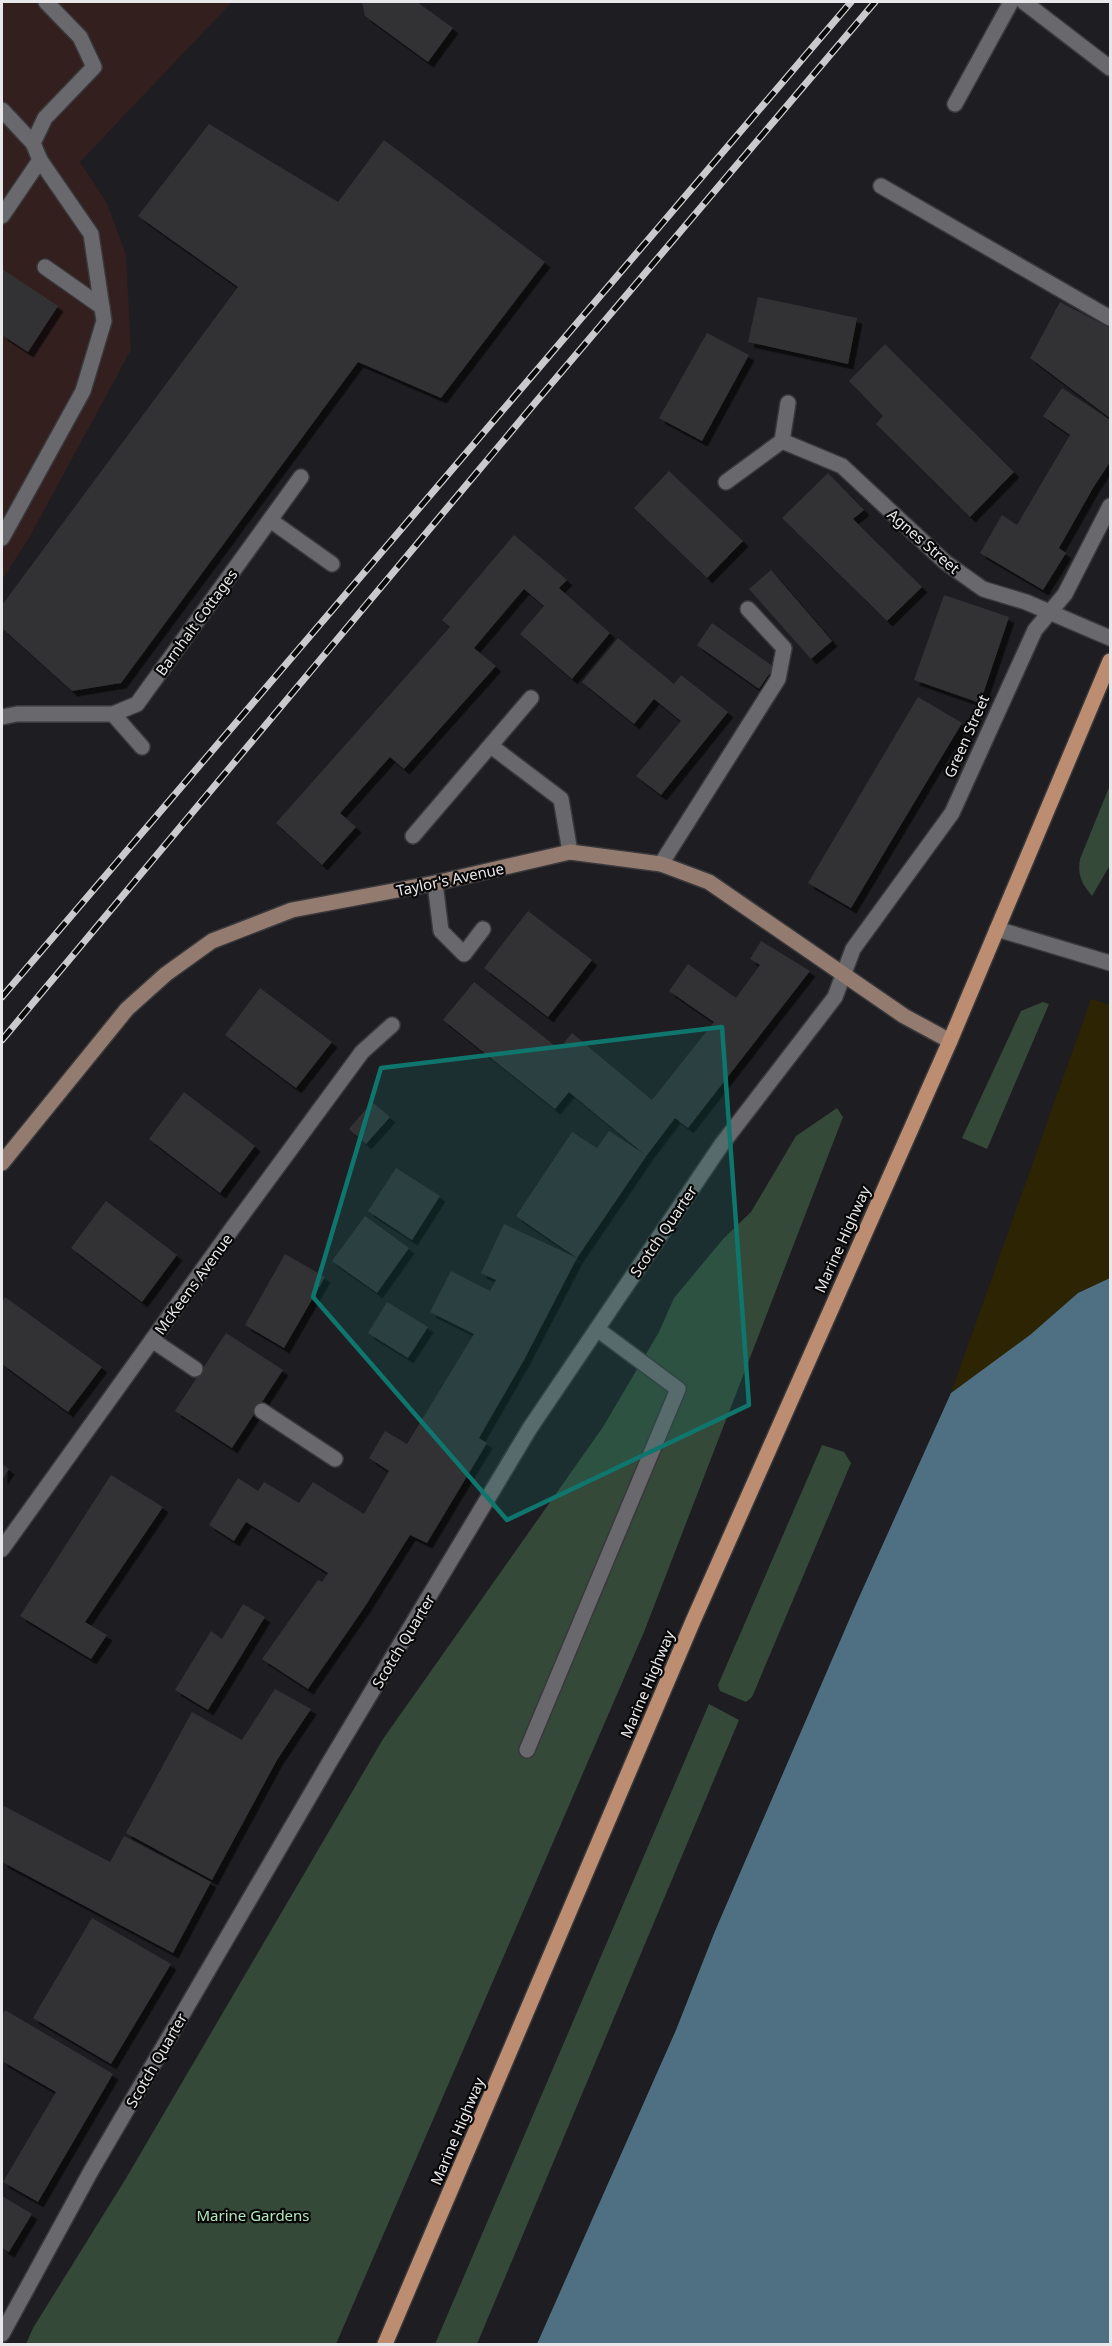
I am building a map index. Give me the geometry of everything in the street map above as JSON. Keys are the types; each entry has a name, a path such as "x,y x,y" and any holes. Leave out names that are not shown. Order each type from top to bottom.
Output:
{"main road":[{"path":"950,1041 1110,661"},
{"name":"Marine Highway","path":"385,2344 693,1621 950,1041"}],"street":[{"path":"33,143 45,118 94,68 80,37 46,2"},
{"path":"955,104 1011,2"},
{"path":"1024,2 1110,68"},
{"path":"2,110 33,143 40,160 91,234 104,321 83,391 3,533"},
{"path":"2,216 40,160"},
{"path":"881,186 1110,318"},
{"path":"45,267 102,307"},
{"path":"726,482 782,441 788,403"},
{"name":"Agnes Street","path":"782,441 842,466 945,562 983,589 1050,612 1110,638"},
{"name":"Barnhalt Cottages","path":"2,717 17,714 113,714 136,704 301,477"},
{"name":"Green Street","path":"844,974 853,949 952,813 1025,649 1035,630 1065,594 1110,506"},
{"path":"270,520 332,564"},
{"path":"661,864 778,679 784,648 748,609"},
{"path":"413,836 531,698"},
{"path":"113,714 142,747"},
{"path":"491,746 561,799 570,852"},
{"name":"Taylor's Avenue","path":"2,1163 127,1009 166,974 212,941 292,910 435,883 570,852 661,864 710,882 904,1016 950,1041"},
{"path":"435,883 441,931 464,954 483,929"},
{"path":"997,929 1110,963"},
{"name":"Scotch Quarter","path":"2,2334 5,2317 329,1762 530,1428 722,1144 835,997 844,974"},
{"name":"McKeens Avenue","path":"2,1549 362,1052 392,1025"},
{"path":"527,1750 678,1389 597,1329"},
{"path":"152,1340 195,1369"},
{"path":"262,1412 334,1459"}],"highlighted area":[{"path":"722,1027 749,1405 507,1520 313,1297 381,1068"}],"shaded area":[{"path":"2,2 232,2 80,162 107,203 126,255 131,350 29,538 2,580"}],"green space":[{"path":"1110,785 1110,865 1092,896 1081,879 1080,859"},
{"path":"1043,1002 1049,1004 987,1149 962,1138 1021,1011"},
{"name":"Marine Gardens","path":"837,1108 843,1117 644,1632 336,2344 26,2344 33,2328 125,2180 383,1739 603,1427 659,1332 674,1298 724,1238 751,1212 796,1136"},
{"path":"822,1445 844,1452 851,1463 752,1697 746,1702 720,1691 718,1685"},
{"path":"709,1704 739,1720 477,2344 435,2344"}],"sand":[{"path":"1091,999 1110,1005 1110,1278 1078,1293 1030,1335 951,1393"}],"water":[{"path":"1110,1278 1110,2344 537,2344 676,2030 715,1931 856,1604 951,1393 1030,1335 1078,1293"}],"building":[{"path":"362,2 417,2 453,28 428,62 365,16"},
{"path":"209,124 338,202 384,140 545,262 441,398 358,362 121,683 72,691 2,628 2,605 238,287 138,216"},
{"path":"2,269 58,306 28,352 2,335"},
{"path":"758,297 857,318 848,364 748,342"},
{"path":"1060,302 1110,328 1110,418 1030,358"},
{"path":"707,333 749,355 702,441 659,418"},
{"path":"885,344 1014,472 970,517 876,424 883,416 849,381"},
{"path":"1062,388 1110,420 1110,462 1059,548 1066,553 1043,590 980,553 1002,515 1017,525 1070,435 1043,416"},
{"path":"669,471 743,541 707,578 634,508"},
{"path":"828,473 864,510 853,519 922,587 887,621 782,518"},
{"path":"514,535 567,580 559,588 610,633 572,679 520,634 544,606 524,589 474,648 496,666 404,769 390,757 340,813 356,827 322,865 276,823 450,627 442,620"},
{"path":"771,570 832,641 811,659 749,589"},
{"path":"944,595 1009,617 980,703 914,680"},
{"path":"712,623 774,667 759,689 697,645"},
{"path":"618,638 674,684 681,675 728,712 661,795 636,776 681,721 654,699 634,724 582,682"},
{"path":"918,697 962,723 851,908 808,883"},
{"path":"528,911 592,960 548,1017 484,968"},
{"path":"761,941 810,971 688,1128 675,1118 577,1258 516,1216 572,1132 597,1148 609,1131 644,1154 569,1092 555,1109 443,1020 474,982 559,1049 572,1033 652,1100 714,1022 669,991 688,964 736,998 760,965 750,959"},
{"path":"260,988 332,1042 296,1088 225,1035"},
{"path":"184,1092 255,1146 220,1193 149,1139"},
{"path":"372,1102 390,1117 366,1144 349,1129"},
{"path":"396,1168 440,1196 412,1240 368,1211"},
{"path":"106,1201 177,1255 142,1302 71,1248"},
{"path":"365,1216 409,1248 377,1293 332,1261"},
{"path":"504,1224 577,1258 524,1360 479,1438 487,1443 427,1543 410,1535 364,1608 308,1689 262,1659 318,1580 322,1582 328,1573 246,1522 234,1541 209,1525 238,1478 258,1491 264,1482 299,1503 313,1482 364,1514 389,1471 369,1458 385,1431 407,1444 474,1334 430,1312 451,1271 490,1291 496,1280 481,1273"},
{"path":"285,1254 325,1277 284,1348 245,1325"},
{"path":"5,1297 102,1367 68,1412 2,1364 2,1302"},
{"path":"387,1302 428,1327 408,1358 368,1333"},
{"path":"226,1333 283,1370 232,1448 175,1411"},
{"path":"2,1464 9,1469 2,1480"},
{"path":"111,1475 163,1507 85,1622 107,1635 91,1659 20,1616"},
{"path":"243,1604 265,1617 208,1710 175,1690 211,1631 222,1639"},
{"path":"275,1689 311,1709 277,1760 212,1880 126,1833 192,1712 242,1740"},
{"path":"2,1805 110,1862 124,1836 211,1882 173,1953 2,1862"},
{"path":"92,1918 171,1964 111,2064 33,2018"},
{"path":"5,2010 113,2074 38,2202 3,2182 56,2092 2,2061 2,2016"},
{"path":"2,2196 32,2214 9,2252 2,2248"}],"railway":[{"path":"2,997 851,2"},
{"path":"2,1040 535,403 875,2"}]}
